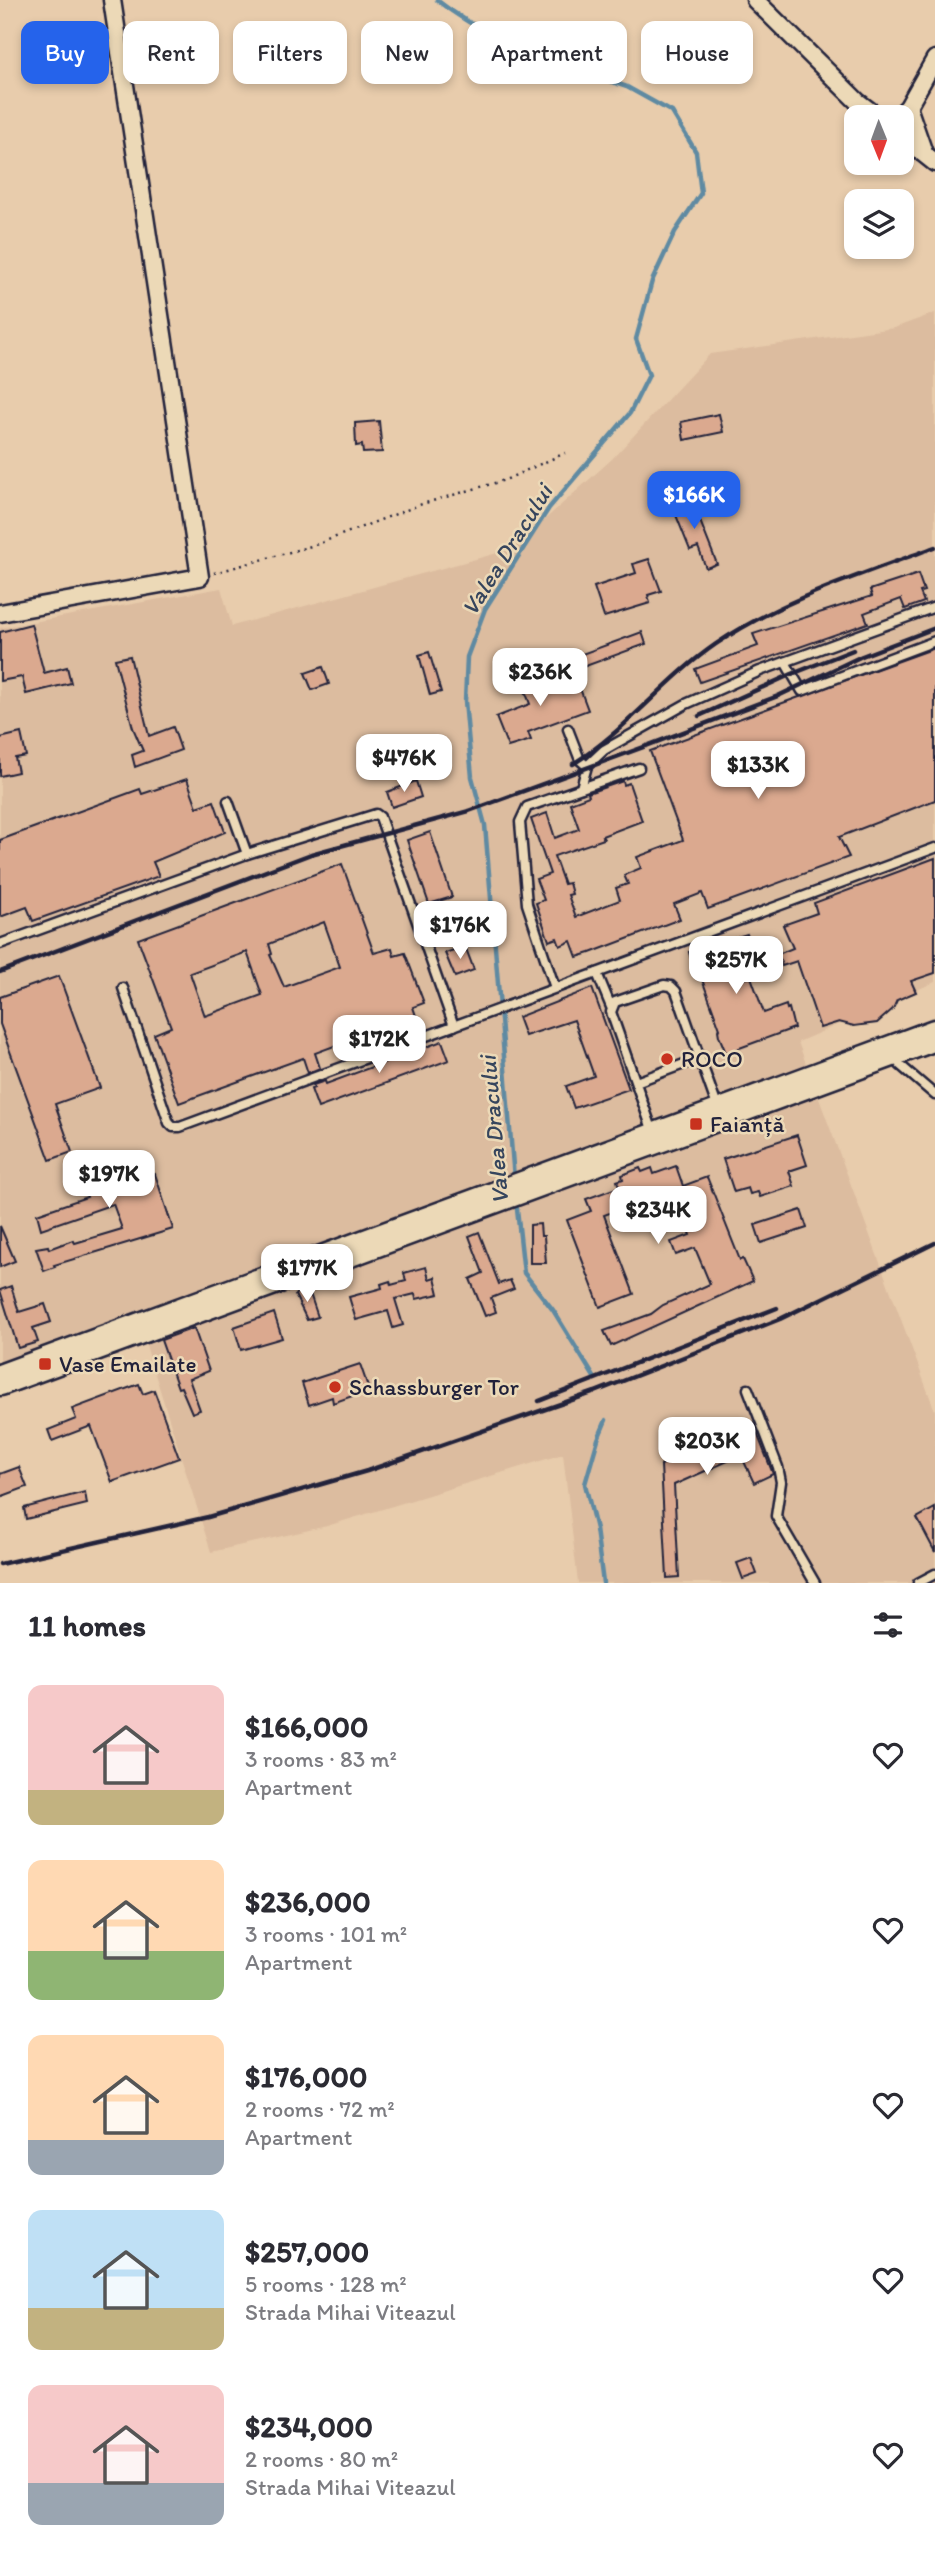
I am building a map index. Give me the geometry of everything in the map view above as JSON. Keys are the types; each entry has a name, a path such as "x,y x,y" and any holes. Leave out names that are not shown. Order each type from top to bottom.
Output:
{"highway":[{"path":"0,1380 935,1035"}],"street":[{"path":"0,613 200,577 113,0"},
{"path":"755,0 862,105"},
{"path":"907,105 935,59"},
{"path":"914,131 930,158"},
{"path":"914,146 930,158"}],"lane":[{"path":"581,788 587,766 604,750 646,724 785,662 935,607"},
{"path":"785,662 802,691 935,641"},
{"path":"568,729 580,760 587,766"},
{"path":"555,988 527,904 520,822 527,807 639,768"},
{"path":"229,801 247,854"},
{"path":"0,944 247,854 370,814 380,817 454,1026"},
{"path":"123,988 169,1123 173,1127 935,848"},
{"path":"597,973 655,1139"},
{"path":"611,1007 615,1002 664,985 676,990 720,1115"},
{"path":"892,1051 900,1065 933,1090"},
{"path":"636,1082 699,1058"},
{"path":"748,1389 778,1467 781,1482 776,1516 810,1582"},
{"path":"918,1583 935,1574"}],"path":[{"path":"200,577 315,545 422,504 505,480 565,453"}],"shaded area":[{"path":"935,313 935,982 798,1042 935,1411 935,1583 578,1583 563,1454 327,1526 211,1552 138,1320 0,1371 0,628 221,588 232,626 512,549 612,459 710,354 894,328"}],"building":[{"path":"719,414 723,432 684,440 681,422"},
{"path":"379,421 382,452 363,453 362,445 356,446 355,423"},
{"path":"691,498 717,564 706,568 698,547 690,550 672,505"},
{"path":"649,559 661,591 648,595 650,603 604,617 594,587 636,573 633,564"},
{"path":"918,574 924,591 920,592 924,602 905,609 901,599 864,613 868,623 700,682 695,669 758,646 753,634 872,596 870,590"},
{"path":"31,624 44,673 67,667 71,683 26,694 22,677 0,681 0,632"},
{"path":"642,632 646,644 583,667 579,655"},
{"path":"935,648 935,800 839,837 849,857 708,909 702,893 674,904 680,919 590,953 577,957 571,941 560,946 557,938 549,941 536,903 544,900 536,879 550,874 531,819 547,813 555,838 579,829 570,803 589,796 588,793 623,781 624,785 629,783 642,821 602,836 604,839 554,856 564,884 569,883 572,894 568,895 576,917 620,900 616,888 628,884 624,875 641,868 637,857 683,840 650,751"},
{"path":"429,652 441,692 430,695 419,655"},
{"path":"130,656 149,736 173,727 181,750 135,767 132,755 143,751 133,728 115,659"},
{"path":"323,667 329,684 312,690 305,673"},
{"path":"552,669 561,693 579,686 588,710 528,732 531,740 508,747 496,717 530,704 521,680"},
{"path":"21,733 26,756 15,758 18,772 0,776 0,738"},
{"path":"187,779 197,807 214,801 225,832 153,862 159,876 33,921 27,907 0,917 0,840 140,789 142,794"},
{"path":"416,781 421,797 392,807 387,792"},
{"path":"430,832 452,897 429,904 407,840"},
{"path":"935,858 935,973 911,981 916,992 897,1000 893,1009 877,1023 854,1026 839,1022 820,1028 797,961 782,966 778,954 793,948 783,925 817,913 814,903"},
{"path":"342,864 374,953 392,948 394,956 405,953 424,1003 413,1007 416,1016 315,1053 320,1068 308,1073 303,1058 179,1103 154,1034 171,1027 138,939","holes":["324,922 340,967 284,987 270,955 269,944","247,952 262,995 205,1016 190,973"]},
{"path":"747,934 753,951 734,958 742,979 751,977 764,1013 786,1005 794,1028 726,1053 700,974 697,975 694,970 689,952"},
{"path":"465,946 474,970 455,977 445,953"},
{"path":"59,976 100,1088 55,1104 72,1152 50,1160 0,1024 0,997"},
{"path":"592,988 629,1089 574,1108 566,1086 594,1076 574,1020 525,1036 518,1017"},
{"path":"442,1041 449,1060 318,1108 311,1089 314,1088 313,1085 325,1081 326,1084"},
{"path":"797,1135 807,1165 789,1171 794,1186 760,1197 758,1192 750,1194 748,1188 734,1192 723,1159"},
{"path":"123,1153 133,1181 155,1174 173,1229 54,1265 55,1267 44,1271 36,1248 48,1246 49,1249 73,1240 75,1243 122,1229 113,1204 41,1229 37,1214 87,1197 77,1170"},
{"path":"676,1166 683,1186 707,1177 740,1260 743,1259 753,1281 611,1346 604,1331 651,1314 663,1305 710,1284 695,1248 676,1255 671,1242 690,1235 680,1210 685,1208 678,1188 604,1215 634,1294 600,1307 567,1220 591,1211 586,1199 619,1187 617,1181 623,1179 622,1175 640,1168 642,1172 652,1168 654,1174"},
{"path":"801,1210 807,1228 761,1243 755,1225"},
{"path":"540,1224 541,1236 544,1236 546,1263 530,1263 530,1225"},
{"path":"0,1226 15,1261 0,1267"},
{"path":"479,1232 499,1284 510,1280 514,1289 491,1298 496,1312 485,1316 470,1279 483,1273 469,1236"},
{"path":"426,1267 429,1279 435,1277 439,1294 416,1299 415,1294 395,1299 403,1325 393,1328 388,1311 356,1320 349,1297 382,1288 381,1284 390,1281 391,1285 406,1281 404,1273"},
{"path":"11,1286 19,1312 45,1304 51,1322 33,1328 38,1342 18,1348 0,1290"},
{"path":"308,1288 318,1317 307,1320 295,1295"},
{"path":"274,1313 282,1338 241,1350 234,1327"},
{"path":"194,1328 209,1371 189,1379 200,1410 192,1413 181,1387 178,1388 161,1340"},
{"name":"Schassburger Tor","path":"360,1364 369,1390 333,1403 332,1397 309,1405 302,1383"},
{"path":"139,1384 143,1394 154,1390 179,1458 112,1482 91,1426 52,1441 48,1430 76,1419 72,1409"},
{"path":"753,1423 773,1474 754,1483 741,1455 674,1485 679,1577 667,1578 661,1465"},
{"path":"19,1467 27,1487 0,1497 0,1474"},
{"path":"85,1492 87,1504 26,1519 24,1508"},
{"path":"935,1508 935,1552 917,1518"},
{"path":"751,1558 757,1574 743,1579 737,1563"}],"waterway":[{"name":"Valea Dracului","path":"437,0 507,44 536,57 627,87 672,112 696,152 701,193 675,232 652,281 636,339 649,375 630,413 549,508 485,609 467,657 465,701 472,777 485,825 514,1178"},
{"name":"Valea Dracului","path":"516,1200 524,1273 553,1310 594,1377"},
{"name":"Valea Dracului","path":"603,1583 596,1529 585,1484 606,1420"}],"railway":[{"path":"573,764 611,736 697,658 741,628 822,589 935,547"},
{"path":"0,972 311,854 469,811 641,748 778,696 862,656 935,628"},
{"path":"699,716 853,650"},
{"path":"0,1564 208,1517 367,1471 595,1392 780,1319 935,1243"},
{"path":"539,1401 777,1308"}],"place":[{"name":"ROCO","path":"667,1059"},
{"name":"Faianță","path":"696,1124"},
{"name":"Vase Emailate","path":"45,1364"},
{"name":"Schassburger Tor","path":"335,1387"}]}
